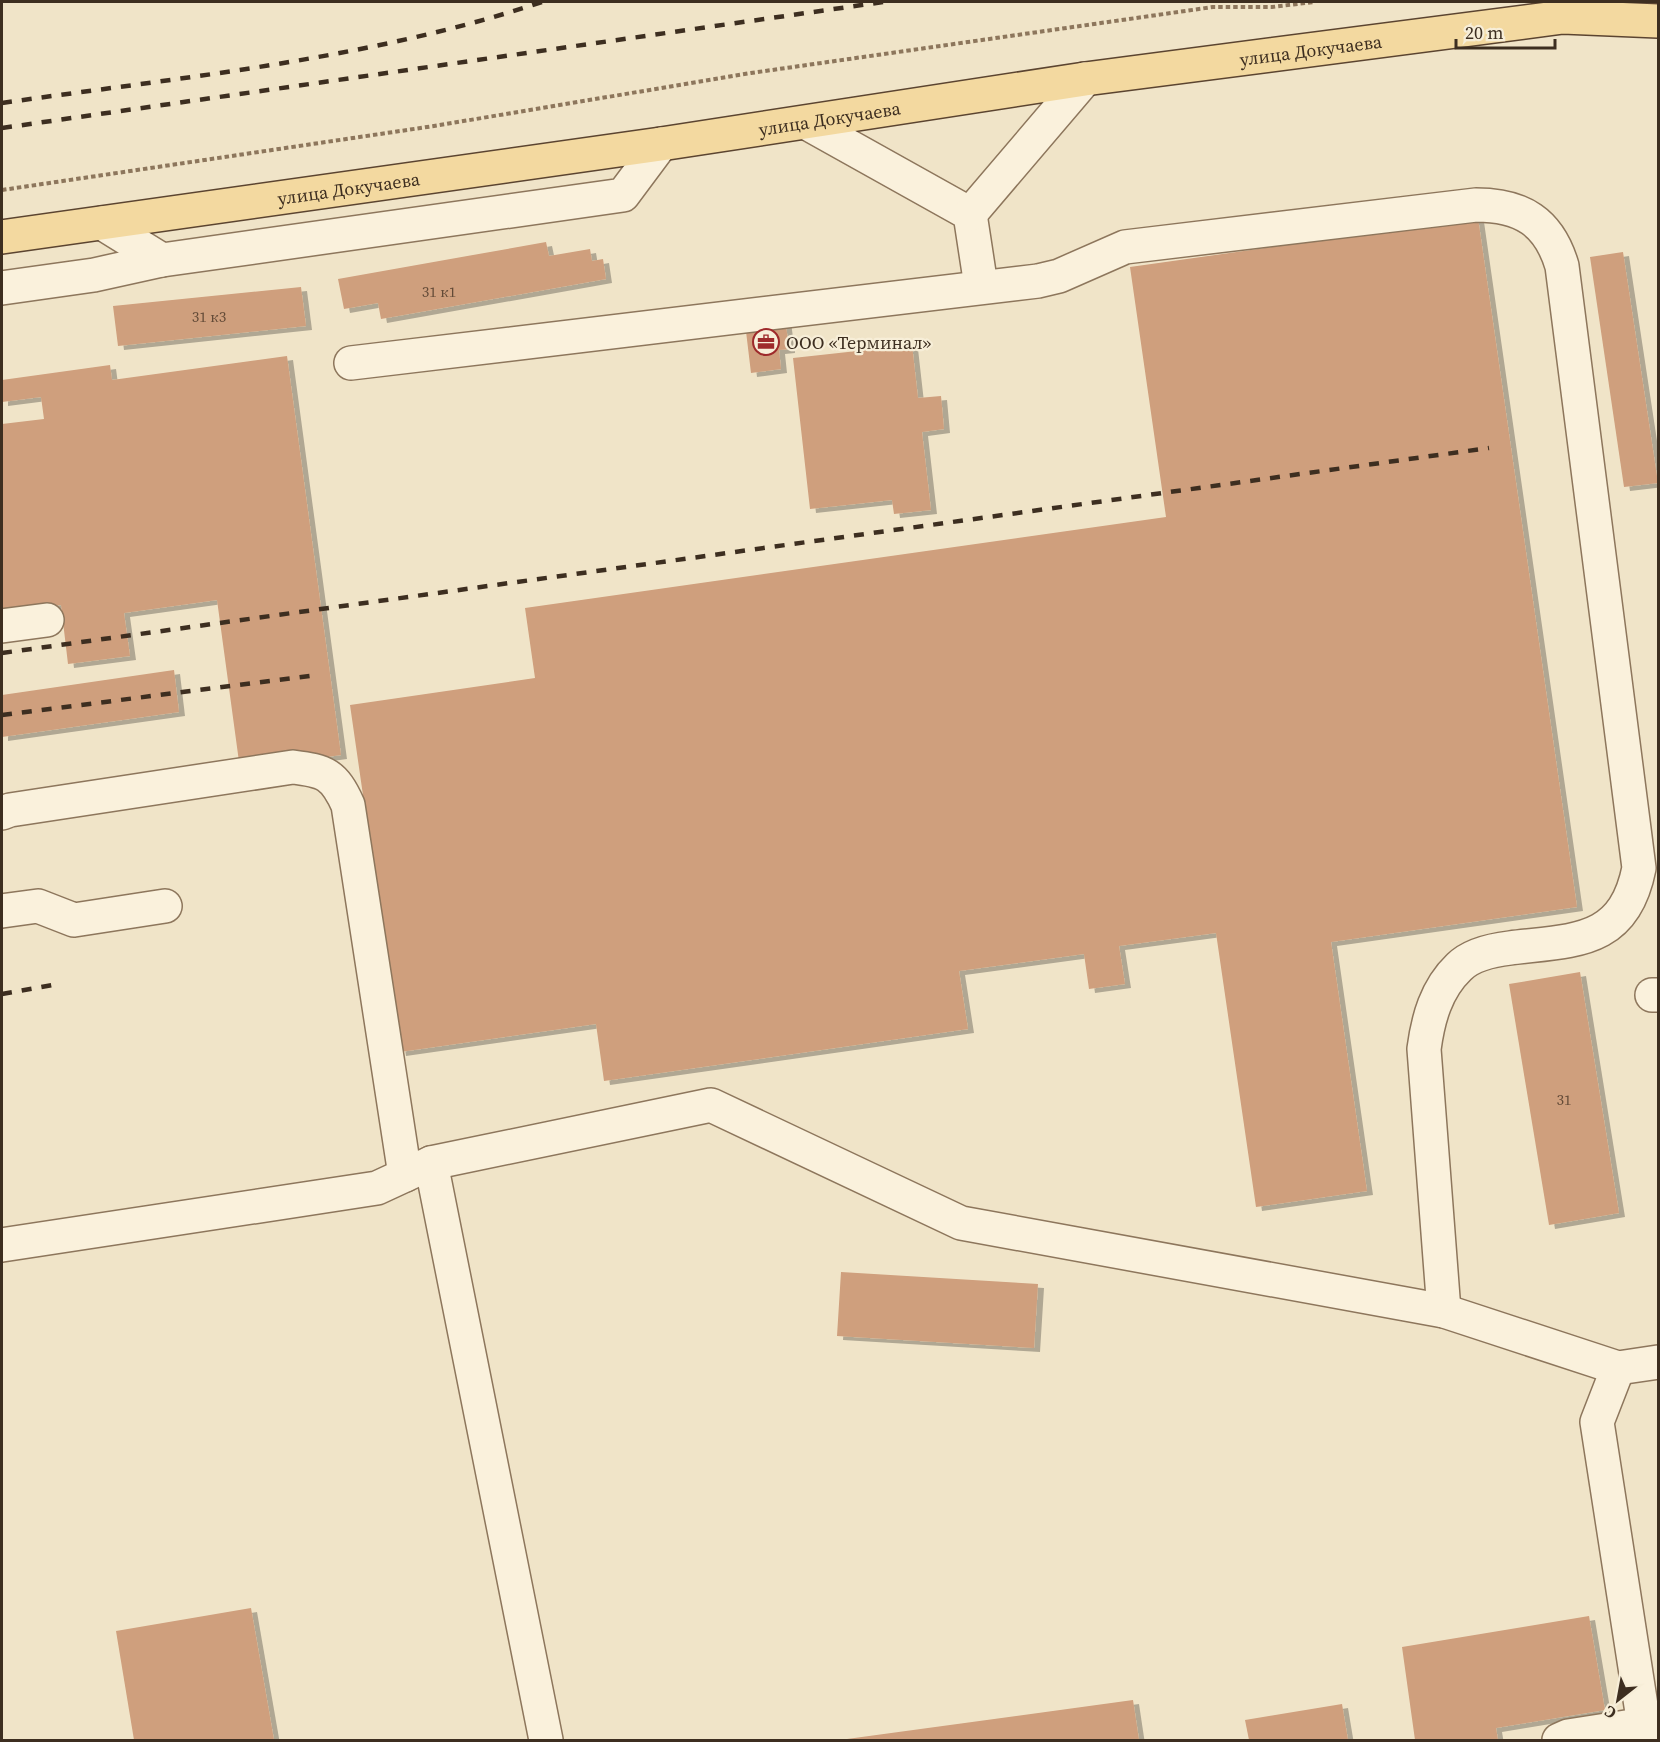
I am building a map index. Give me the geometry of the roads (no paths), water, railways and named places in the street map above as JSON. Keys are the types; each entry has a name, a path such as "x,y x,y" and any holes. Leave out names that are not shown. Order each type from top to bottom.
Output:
{"main road":[{"name":"улица Докучаева","path":"2,237 807,123 1086,79 1563,17 1659,21"}],"lane":[{"path":"981,286 970,214 1086,79"},
{"path":"807,123 970,214"},
{"path":"2,288 94,275 162,260 623,195 662,144"},
{"path":"351,363 1038,281 1059,276 1125,247 1476,205 1496,205 1533,219 1547,231 1556,246 1562,266 1639,868 1635,892 1621,914 1607,928 1577,940 1488,951 1460,965 1442,988 1428,1018 1424,1049 1444,1311"},
{"path":"102,223 162,260"},
{"path":"2,626 47,620"},
{"path":"2,813 293,767 321,771 338,784 348,805 418,1169 546,1740"},
{"path":"2,911 38,906 74,920 165,906"},
{"path":"2,1245 377,1188 418,1169 711,1105 961,1223 1444,1311 1618,1368 1659,1362"},
{"path":"1559,1740 1568,1736 1651,1724 1597,1422 1618,1368"}],"railway":[{"path":"2,103 206,75 342,53 476,22 542,2"},
{"path":"2,128 883,2"},
{"path":"2,653 1489,448"},
{"path":"2,715 317,675"},
{"path":"2,994 58,984"}],"place":[{"name":"ООО «Терминал»","path":"766,342"}]}
